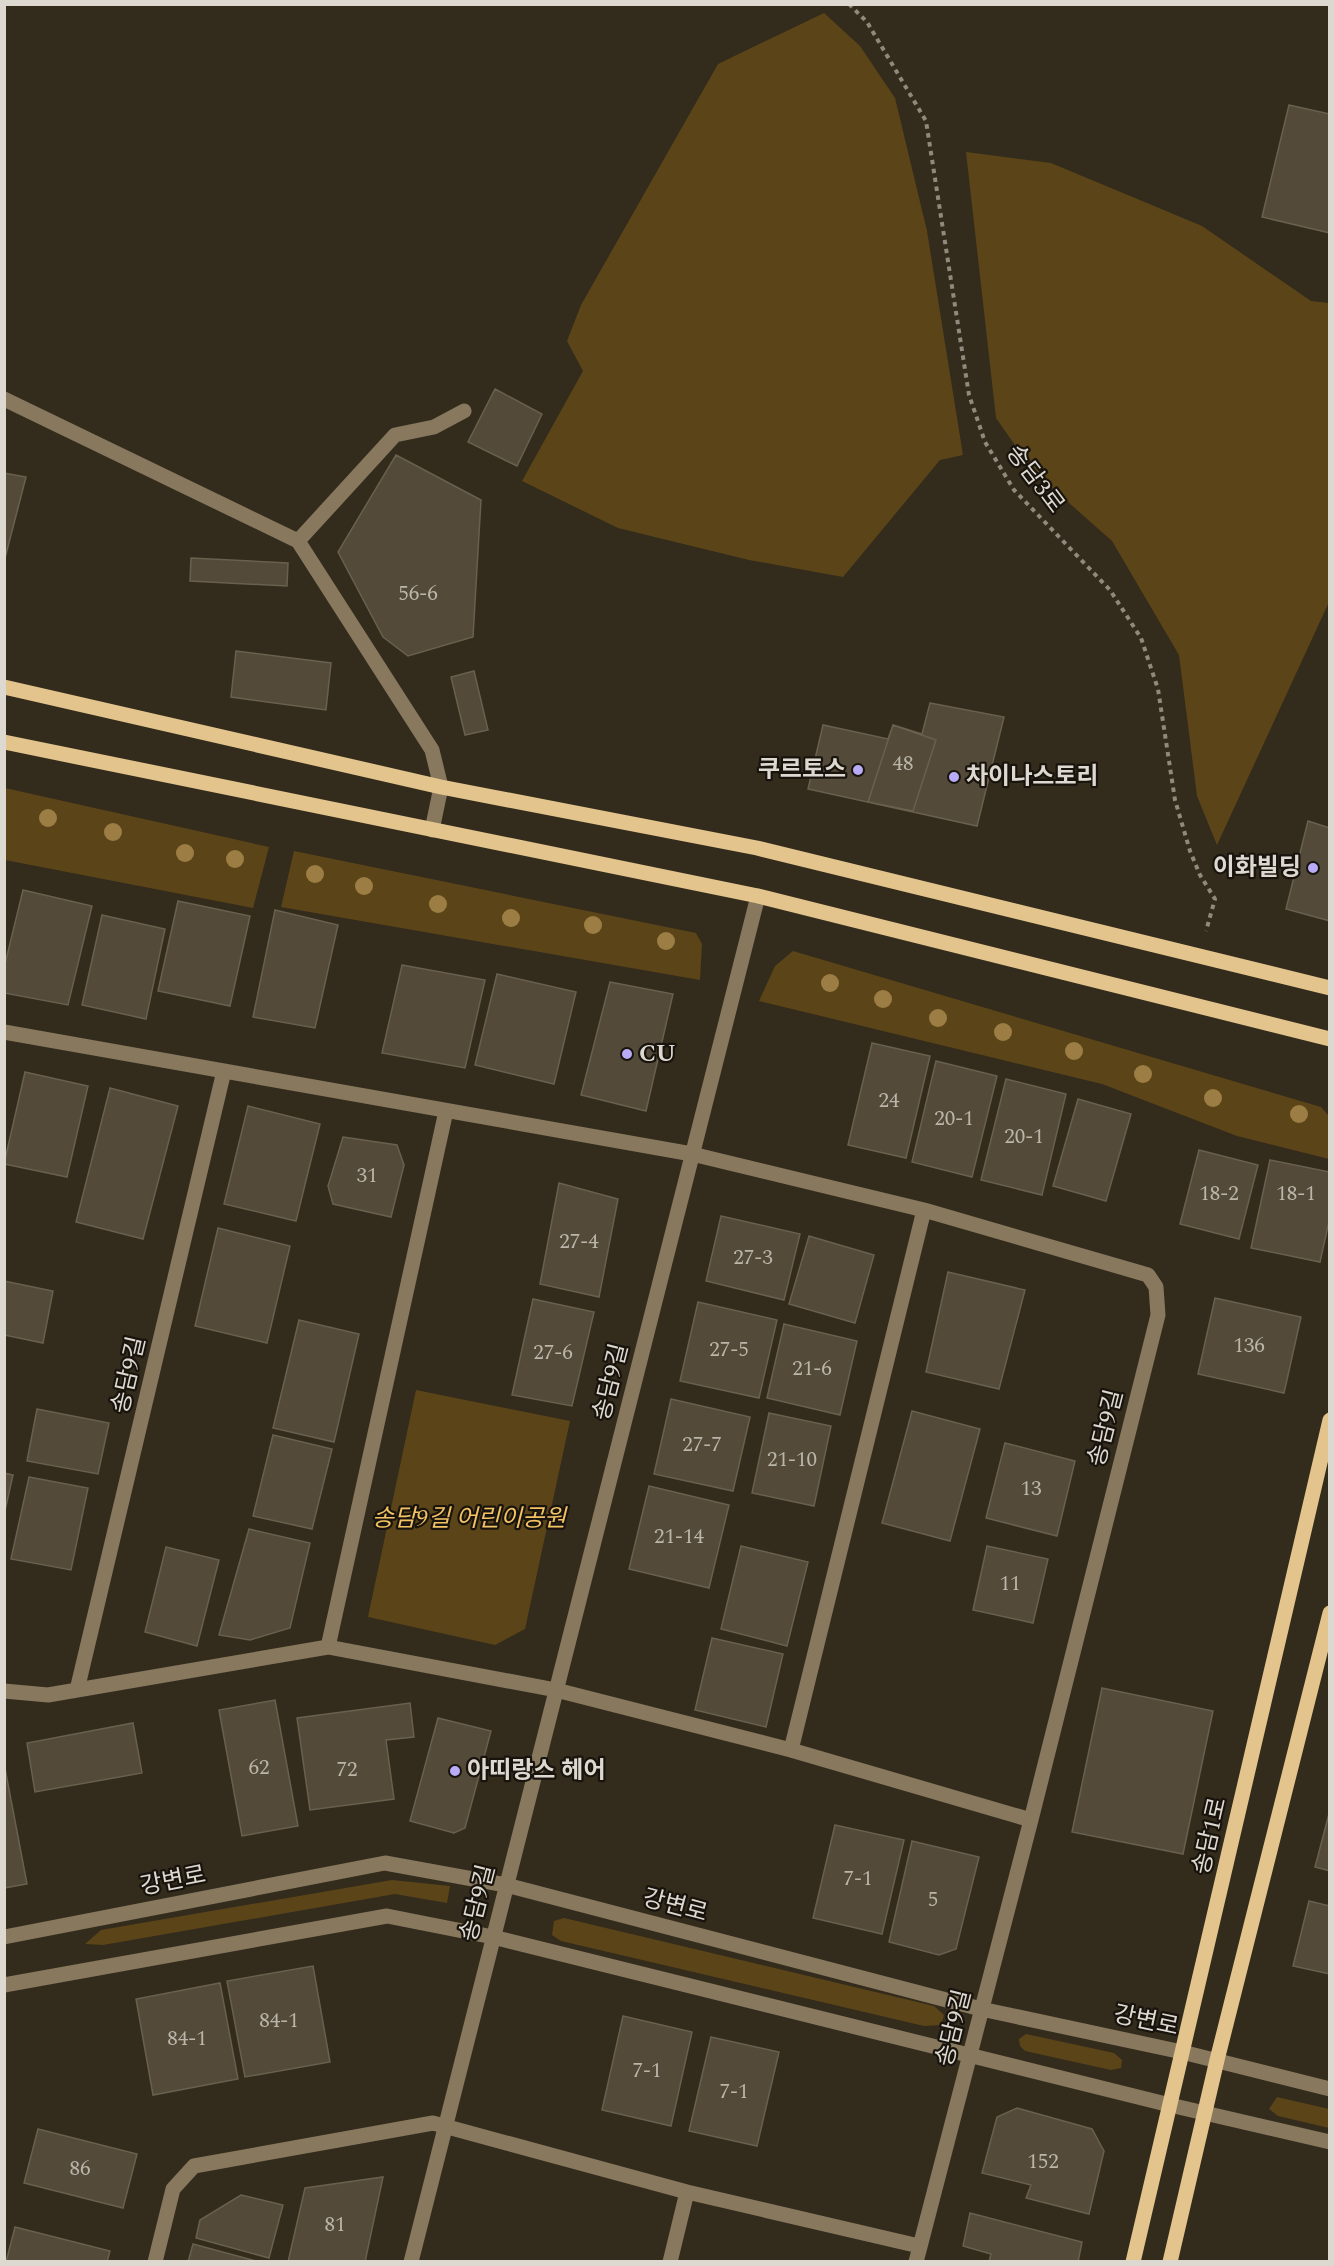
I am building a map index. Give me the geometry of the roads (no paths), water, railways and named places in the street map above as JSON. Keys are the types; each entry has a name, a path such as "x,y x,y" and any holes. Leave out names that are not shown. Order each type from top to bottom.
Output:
{"main road":[{"path":"4,687 441,788 758,848 1199,958 1329,988"},
{"path":"4,742 758,896 1329,1039"},
{"name":"송담1로","path":"1133,2262 1329,1420"},
{"path":"1170,2262 1217,2061 1329,1613"}],"street":[{"path":"4,399 298,541 432,750 441,788 432,830"},
{"path":"298,541 395,435 434,427 464,411"},
{"name":"송담9길","path":"411,2262 758,896"},
{"name":"송담9길","path":"4,1032 692,1155 924,1210 1148,1275 1156,1287 1158,1315 971,2055 916,2262"},
{"name":"송담9길","path":"77,1690 224,1071"},
{"path":"328,1647 446,1111"},
{"path":"791,1750 924,1210"},
{"path":"4,1691 48,1695 328,1647 556,1690 791,1750 1031,1820"},
{"name":"강변로","path":"4,1937 385,1863 506,1886 981,2009 1182,2052 1329,2089"},
{"path":"4,1985 387,1916 493,1937 1170,2105 1329,2142"},
{"path":"155,2262 173,2189 194,2166 433,2123 687,2192 919,2246"},
{"path":"670,2262 687,2192"}],"place":[{"name":"쿠르토스","path":"858,770"},
{"name":"차이나스토리","path":"954,777"},
{"name":"이화빌딩","path":"1313,868"},
{"name":"CU","path":"627,1054"},
{"name":"아띠랑스 헤어","path":"455,1771"}],"park label":[{"name":"송담9길 어린이공원","path":"469,1519"}]}
